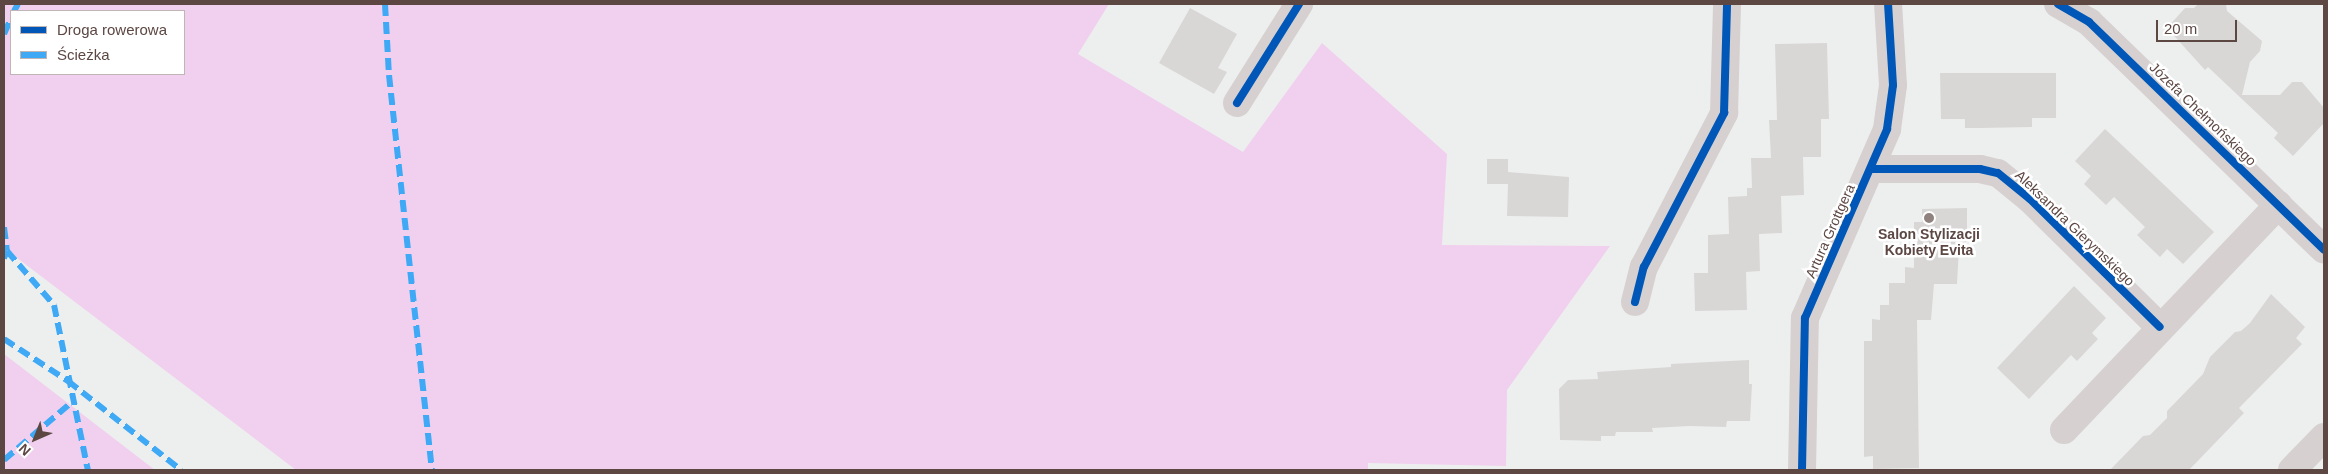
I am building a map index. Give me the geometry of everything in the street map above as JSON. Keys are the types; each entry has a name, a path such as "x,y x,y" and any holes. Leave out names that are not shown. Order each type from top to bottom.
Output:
{"street":[{"path":"1237,103 1299,4"},
{"path":"1636,302 1644,267 1724,113 1727,4"},
{"name":"Artura Grottgera","path":"1802,470 1805,318 1872,170 1887,129 1893,86 1888,4"},
{"name":"Józefa Chełmońskiego","path":"2058,4 2089,22 2324,250"},
{"name":"Aleksandra Gierymskiego","path":"1872,170 1980,169 1998,173 2030,199 2160,328"},
{"path":"2064,430 2278,205"},
{"path":"2299,468 2324,437"}],"shaded area":[{"path":"4,4 1109,4 1078,54 1243,152 1322,43 1447,154 1442,245 1610,246 1507,390 1506,466 1368,463 1368,470 296,470 4,248"},
{"path":"4,354 155,470 4,470"}],"building":[{"path":"2198,4 2226,4 2227,11 2262,41 2260,51 2250,62 2242,95 2280,95 2292,82 2302,82 2324,108 2324,123 2293,156 2274,138 2278,133 2208,67 2205,70 2167,28 2185,8 2194,8"},
{"path":"1190,8 1237,34 1218,68 1227,72 1214,94 1159,63"},
{"path":"1827,43 1829,119 1821,119 1821,157 1803,157 1804,195 1781,196 1782,233 1759,234 1760,271 1746,272 1747,310 1695,311 1694,273 1708,273 1708,235 1729,234 1728,197 1747,196 1747,188 1752,188 1751,158 1771,158 1769,120 1777,120 1775,44"},
{"path":"1940,73 2056,73 2056,118 2032,118 2032,127 1980,128 1965,128 1965,119 1941,119"},
{"path":"2105,129 2214,232 2183,264 2167,249 2160,257 2137,235 2145,227 2114,197 2106,205 2084,184 2091,176 2075,161"},
{"path":"1487,159 1508,159 1508,172 1569,177 1568,217 1507,216 1508,184 1487,184"},
{"path":"1967,208 1967,233 1965,247 1959,247 1957,284 1934,284 1931,320 1917,320 1919,468 1873,469 1873,456 1864,457 1864,341 1872,341 1872,319 1880,320 1880,305 1889,305 1889,283 1905,283 1905,267 1914,268 1914,222 1922,222 1922,209"},
{"path":"2074,286 2106,318 2092,333 2098,339 2077,361 2071,355 2029,399 1997,368"},
{"path":"2271,294 2305,327 2296,338 2302,344 2239,408 2244,413 2189,470 2110,470 2143,436 2150,435 2167,418 2167,411 2203,374 2210,357 2235,332 2241,331 2250,323"},
{"path":"1749,360 1749,384 1752,384 1750,421 1727,421 1726,427 1689,426 1652,428 1653,432 1616,432 1615,436 1601,436 1601,441 1560,440 1559,389 1568,380 1598,379 1597,372 1671,367 1671,364"}],"marked path":[{"path":"15,10 18,4"},
{"path":"385,4 389,75 432,470"},
{"path":"4,34 10,20"},
{"path":"4,227 7,251 4,258"},
{"path":"7,251 54,305 88,470"},
{"path":"4,339 68,381 181,470"},
{"path":"4,460 72,402"}],"cycle path":[{"path":"1237,103 1299,4"},
{"path":"1635,302 1644,267 1724,113 1727,4"},
{"path":"1802,470 1805,318 1887,129 1893,85 1888,4"},
{"path":"2058,4 2089,22 2324,250"},
{"path":"1872,169 1980,169 1998,173 2030,199 2160,327"}],"place":[{"name":"Salon Stylizacji Kobiety Evita","path":"1929,218"}]}
